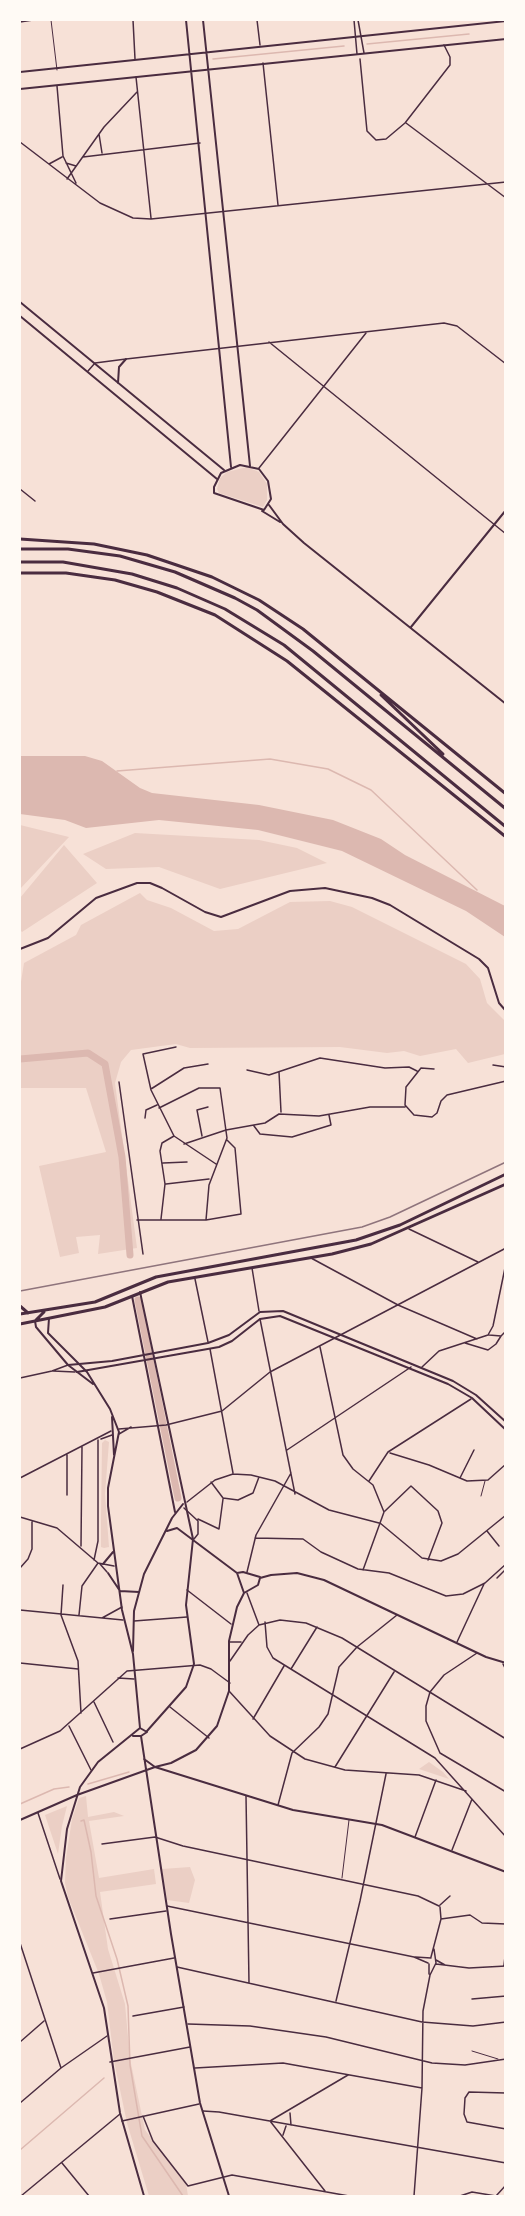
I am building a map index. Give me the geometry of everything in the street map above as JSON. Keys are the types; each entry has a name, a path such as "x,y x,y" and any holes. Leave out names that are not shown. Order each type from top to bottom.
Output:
{"main road":[{"path":"20,539 69,541 112,547 163,560 212,578 259,600 303,628 506,794"},
{"path":"20,549 68,549 120,556 175,572 235,598 257,610 313,651 506,809"},
{"path":"20,562 63,562 132,574 177,588 225,609 290,651 506,827"},
{"path":"20,573 66,573 115,580 157,592 215,615 287,661 506,837"},
{"path":"378,691 390,706 466,776"},
{"path":"20,1314 95,1302 171,1274 357,1240 400,1225 506,1174"},
{"path":"20,1324 105,1307 168,1282 349,1250 409,1229 506,1184"},
{"path":"136,1285 140,1292"},
{"path":"20,1306 28,1313"},
{"path":"35,1321 46,1310"}],"street":[{"path":"20,22 33,20"},
{"path":"133,20 135,59"},
{"path":"186,20 231,467"},
{"path":"203,20 250,466"},
{"path":"257,20 260,47"},
{"path":"354,20 357,54"},
{"path":"358,20 364,54"},
{"path":"20,72 57,70 135,59 506,21"},
{"path":"20,89 506,39"},
{"path":"360,59 367,131 376,140 386,139 405,123 450,65 450,57 444,45"},
{"path":"263,63 278,206"},
{"path":"136,77 151,219"},
{"path":"57,85 63,156 76,184"},
{"path":"67,179 72,175 99,133 138,91"},
{"path":"405,123 506,198"},
{"path":"99,133 102,154"},
{"path":"20,141 67,179 110,209 133,218 151,219 506,182"},
{"path":"82,157 200,143"},
{"path":"49,164 63,156"},
{"path":"66,163 78,166"},
{"path":"20,302 224,470"},
{"path":"20,316 217,479"},
{"path":"87,372 95,363 219,346 368,332 434,323 453,324 506,364"},
{"path":"259,469 368,332"},
{"path":"268,342 506,534"},
{"path":"118,383 118,367 126,359"},
{"path":"283,524 269,505 271,488 259,469 250,466 231,467 224,470 213,490 217,496 260,510 283,524 506,704"},
{"path":"20,489 35,501"},
{"path":"260,510 269,505"},
{"path":"411,627 506,510"},
{"path":"20,949 48,938 96,898 137,882 150,883 205,912 221,917 290,891 325,888 372,898 390,905 479,959 488,968 499,1003 506,1011"},
{"path":"176,1047 143,1054 151,1090 174,1137 216,1164"},
{"path":"247,1070 269,1075 304,1061 320,1058 385,1068 409,1067 417,1071"},
{"path":"151,1090 184,1068 208,1064"},
{"path":"493,1065 506,1067"},
{"path":"405,1107 405,1089 417,1071 423,1067 434,1069"},
{"path":"279,1072 281,1113"},
{"path":"184,1144 226,1130 268,1122 281,1113 319,1116 370,1107 405,1107 414,1115 432,1117 437,1113 443,1099 450,1094 506,1081"},
{"path":"119,1082 142,1254"},
{"path":"159,1108 199,1088 220,1088 227,1140 211,1179 206,1220"},
{"path":"145,1118 146,1110 158,1105"},
{"path":"202,1137 197,1110 208,1107"},
{"path":"254,1126 260,1134 292,1137 331,1125 329,1114"},
{"path":"161,1220 165,1184 160,1151 162,1143 174,1137"},
{"path":"137,1220 206,1220 241,1214 235,1148 227,1140"},
{"path":"162,1163 187,1162"},
{"path":"165,1184 211,1179"},
{"path":"409,1229 478,1262"},
{"path":"99,1439 118,1429 166,1425 222,1411 270,1372 506,1248"},
{"path":"310,1258 398,1305 477,1339"},
{"path":"488,1335 493,1326 506,1263"},
{"path":"252,1267 260,1312"},
{"path":"195,1278 208,1343"},
{"path":"133,1736 141,1736 170,1707 186,1687 194,1664 187,1617 187,1590 193,1539 166,1425 140,1292"},
{"path":"132,1296 175,1512"},
{"path":"20,1378 52,1371 77,1362 104,1362 208,1343 229,1335 260,1312 288,1312 422,1367 468,1390 506,1422"},
{"path":"52,1371 87,1372 210,1349 232,1341 260,1318 280,1316 411,1367 472,1398 506,1430"},
{"path":"49,1318 50,1336 87,1372 112,1414 118,1429 108,1495 113,1552 133,1654"},
{"path":"260,1318 296,1495"},
{"path":"35,1321 36,1327 68,1365 94,1384"},
{"path":"465,1343 488,1350 506,1331"},
{"path":"422,1367 439,1351 488,1335 501,1336"},
{"path":"320,1346 343,1455 353,1469 369,1481 377,1492 384,1512"},
{"path":"210,1349 233,1474"},
{"path":"104,1362 106,1368"},
{"path":"286,1451 411,1367"},
{"path":"369,1481 388,1452 472,1398"},
{"path":"112,1414 114,1458"},
{"path":"20,1478 99,1439 119,1434 131,1427"},
{"path":"94,1560 98,1541 99,1439"},
{"path":"81,1547 82,1447"},
{"path":"459,1479 474,1450"},
{"path":"388,1452 431,1466 459,1479 485,1481 506,1464"},
{"path":"67,1454 67,1495"},
{"path":"247,1572 255,1538 291,1472"},
{"path":"61,1881 67,1829 77,1795 91,1770 106,1754 133,1736 140,1728 134,1679 134,1621 139,1592 148,1565 175,1512 211,1482 233,1474 260,1476 284,1485 296,1495 329,1510 380,1523 428,1561 453,1557 506,1515"},
{"path":"223,1498 238,1500 248,1497 255,1490 260,1476"},
{"path":"184,1506 198,1519 219,1529 223,1498 211,1482"},
{"path":"363,1571 384,1512 405,1489 412,1486 442,1518 428,1561"},
{"path":"20,1517 57,1528 100,1564 120,1591"},
{"path":"193,1539 198,1534 198,1519"},
{"path":"20,1568 28,1559 32,1549 32,1521"},
{"path":"165,1532 174,1527 237,1573 259,1625"},
{"path":"486,1531 499,1546"},
{"path":"255,1538 303,1539 321,1552 363,1571 389,1573 446,1596 463,1594 485,1583 506,1564"},
{"path":"79,1616 82,1586 113,1552"},
{"path":"100,1564 116,1566"},
{"path":"496,1578 506,1569"},
{"path":"237,1573 247,1572 260,1578 289,1573 313,1577 398,1614 477,1653 504,1663 506,1670"},
{"path":"108,1574 117,1576"},
{"path":"20,1820 77,1795 184,1757 209,1738 223,1715 229,1691 231,1624 245,1593 259,1583 260,1578"},
{"path":"457,1643 485,1583"},
{"path":"63,1586 61,1615 79,1670 81,1714"},
{"path":"187,1590 231,1624"},
{"path":"120,1591 139,1592"},
{"path":"101,1618 122,1607"},
{"path":"20,1610 125,1620"},
{"path":"278,1805 292,1753 324,1721 333,1696 339,1667 357,1647 398,1614"},
{"path":"134,1621 187,1617"},
{"path":"230,1661 242,1642 265,1622 288,1620 317,1627 357,1647 505,1738"},
{"path":"265,1622 270,1654 285,1666 435,1758 506,1836"},
{"path":"291,1669 317,1627"},
{"path":"229,1641 234,1644 242,1642"},
{"path":"477,1653 452,1669 430,1692 426,1706 426,1721 440,1753 506,1792"},
{"path":"20,1663 79,1670"},
{"path":"20,1749 41,1742 68,1725 117,1678 134,1670 194,1664 211,1669 230,1683"},
{"path":"253,1720 285,1666"},
{"path":"334,1768 394,1671"},
{"path":"117,1678 134,1679"},
{"path":"229,1691 253,1720 292,1753 334,1768 410,1774 437,1779 466,1791"},
{"path":"93,1701 113,1742"},
{"path":"170,1707 209,1738"},
{"path":"68,1725 91,1770"},
{"path":"140,1728 147,1731"},
{"path":"141,1736 155,1837 200,2103 229,2196"},
{"path":"435,1758 440,1753"},
{"path":"143,1757 155,1767 278,1805 377,1824 506,1872"},
{"path":"336,2002 364,1885 386,1773"},
{"path":"415,1838 437,1779"},
{"path":"246,1795 249,1983"},
{"path":"451,1851 472,1798"},
{"path":"37,1812 104,2008 110,2062 120,2114 144,2196"},
{"path":"102,1844 155,1837 183,1846 429,1899 440,1906"},
{"path":"414,2196 422,2088 422,2022 429,1964 441,1919 440,1906 450,1896"},
{"path":"166,1905 414,1957 436,1959 446,1965"},
{"path":"110,1919 167,1910"},
{"path":"441,1919 468,1915 482,1923 506,1924"},
{"path":"20,1943 61,2068"},
{"path":"414,1957 434,1965 505,1966 506,1948"},
{"path":"429,1975 436,1959 434,1949"},
{"path":"92,1973 175,1958"},
{"path":"176,1967 422,2022 473,2026 506,2022"},
{"path":"472,1999 506,1996"},
{"path":"133,2016 184,2007"},
{"path":"20,2042 45,2020"},
{"path":"188,2024 250,2026 319,2035 423,2062 465,2065 506,2059"},
{"path":"20,2103 61,2068 107,2036"},
{"path":"110,2062 191,2047"},
{"path":"194,2068 275,2063 422,2088"},
{"path":"270,2121 290,2112 349,2075"},
{"path":"506,2094 469,2092 465,2098 465,2121 506,2129"},
{"path":"122,2121 200,2103"},
{"path":"202,2111 289,2124 506,2163"},
{"path":"283,2136 289,2124 290,2112"},
{"path":"21,2196 120,2114"},
{"path":"141,2116 153,2141 188,2186 196,2186 232,2175 349,2196"},
{"path":"270,2121 326,2192"},
{"path":"62,2162 87,2196"},
{"path":"460,2196 472,2192 496,2196 506,2185"}],"lane":[{"path":"51,20 57,70"},
{"path":"357,54 360,59 364,54"},
{"path":"481,1496 485,1481"},
{"path":"342,1880 349,1819"},
{"path":"472,2052 500,2059"}],"shaded area":[{"path":"247,467 259,472 267,484 267,500 263,507 219,493 217,489 220,478 227,472"},
{"path":"20,756 85,756 102,761 140,788 152,793 259,805 333,820 381,839 405,855 505,906 505,937 466,911 342,851 258,830 159,820 86,828 65,820 20,814"},
{"path":"20,825 69,837 20,889"},
{"path":"135,833 259,840 297,848 327,863 220,889 159,867 106,869 83,854"},
{"path":"64,845 97,883 22,932 20,930 20,898"},
{"path":"140,893 147,900 171,908 214,931 238,929 290,902 330,901 352,907 466,964 480,979 487,1003 505,1021 505,1054 468,1063 456,1049 420,1056 404,1051 387,1053 340,1047 190,1048 176,1044 131,1050 121,1062 115,1083 137,1248 98,1254 100,1235 76,1237 79,1253 60,1257 39,1166 106,1152 86,1088 20,1088 20,988 24,963 76,935 81,925"},
{"path":"105,1440 109,1442 105,1494 109,1547 104,1548 101,1547 101,1518 102,1443"},
{"path":"429,1762 443,1772 449,1779 419,1769"},
{"path":"86,1796 88,1817 114,1812 124,1816 89,1821 99,1878 154,1869 156,1884 100,1892 108,1949 125,2004 130,2059 145,2130 186,2183 188,2196 149,2196 127,2123 114,2061 107,2002 99,1974 68,1897 65,1883 66,1858 72,1819 79,1798"},
{"path":"67,1806 62,1826 58,1854 45,1815"},
{"path":"190,1867 195,1880 189,1903 167,1900 162,1869"}],"waterway":[{"path":"367,44 469,34"},
{"path":"213,59 344,46"},
{"path":"117,771 270,759 328,769 371,790 477,890"},
{"path":"20,1059 88,1053 105,1064 122,1157 130,1255"},
{"path":"138,1300 178,1498"},
{"path":"88,1784 129,1772"},
{"path":"20,1804 54,1789 69,1787"},
{"path":"81,1821 84,1820 91,1852 96,1896 117,1959 128,2006 130,2065 142,2136 183,2196"},
{"path":"20,2150 104,2078"}],"railway":[{"path":"20,1291 362,1227 390,1217 506,1162"}]}
